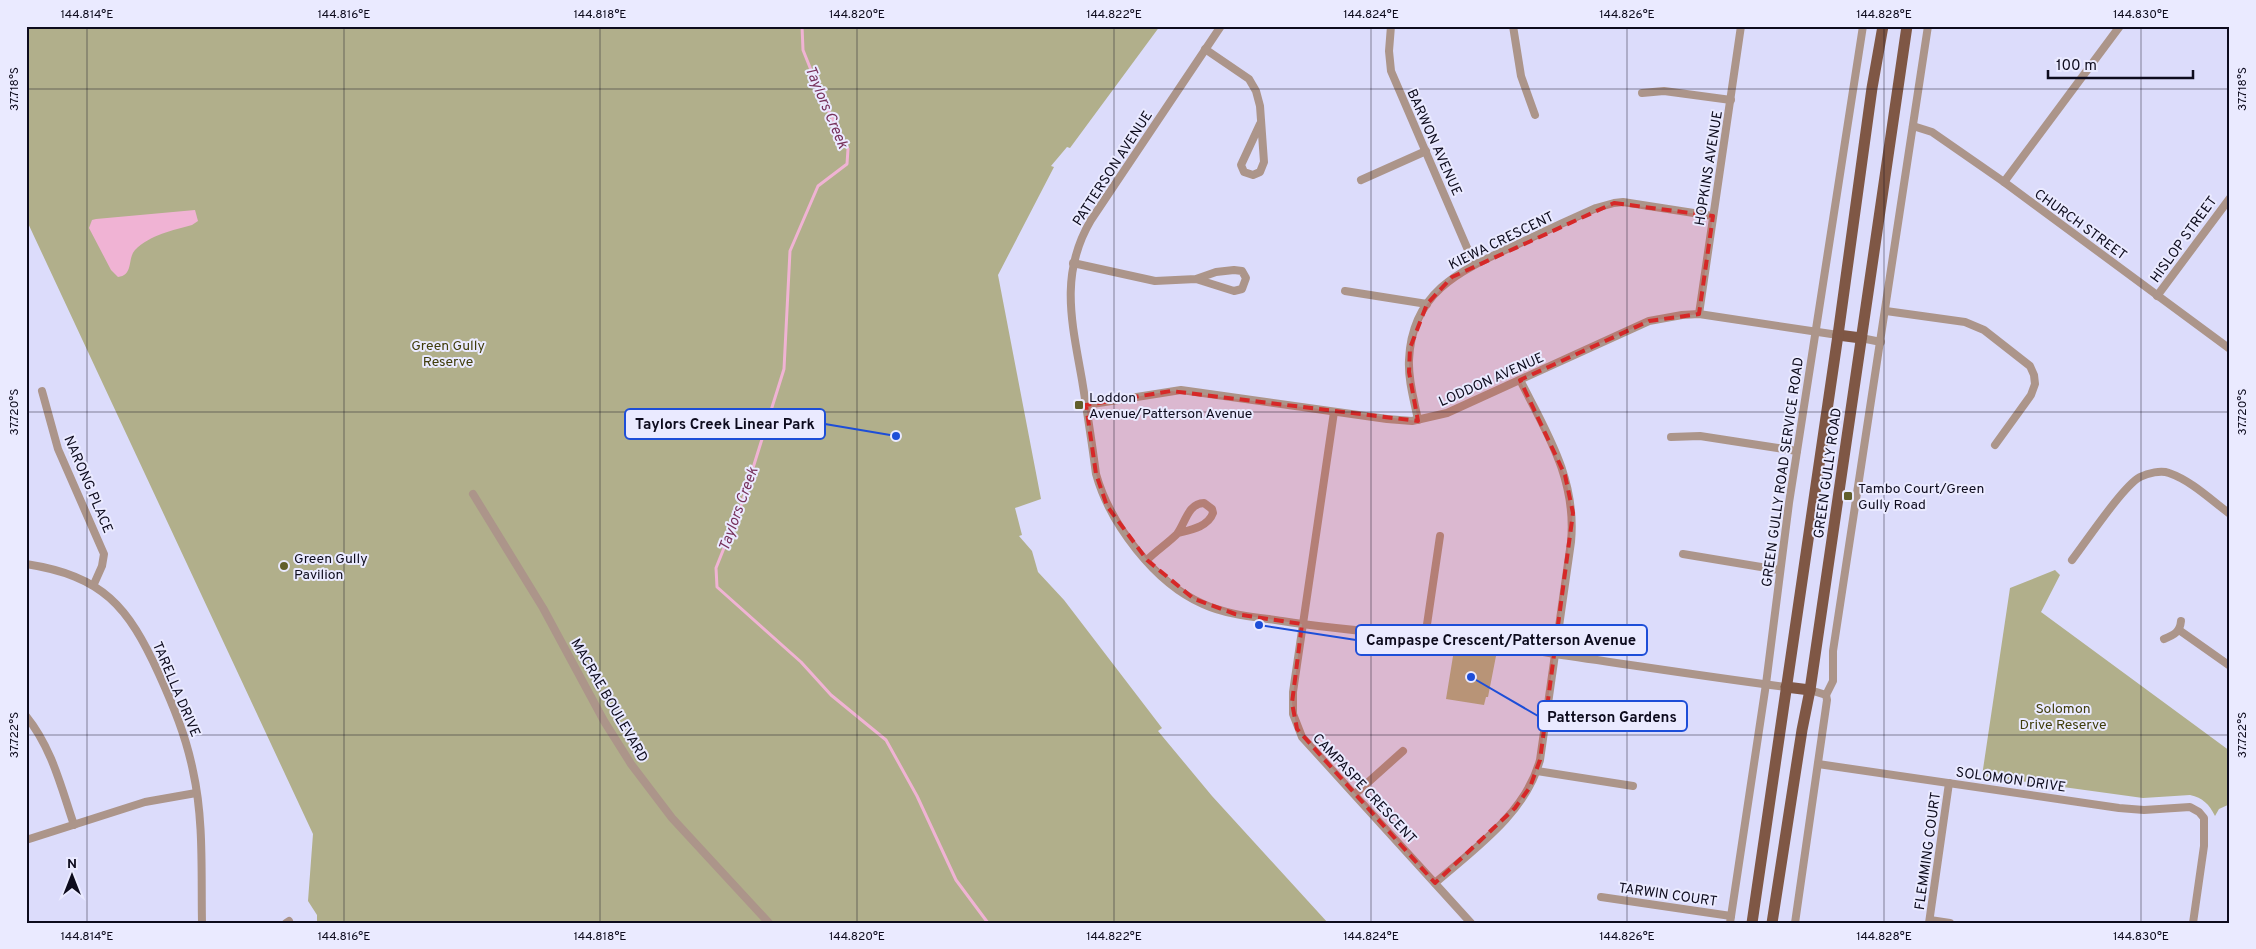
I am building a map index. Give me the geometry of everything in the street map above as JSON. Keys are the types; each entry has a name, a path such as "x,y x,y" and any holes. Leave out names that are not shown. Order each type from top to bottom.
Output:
{"main road":[{"name":"GREEN GULLY ROAD","path":"1752,923 1872,88 1883,26"},
{"name":"GREEN GULLY ROAD","path":"1772,923 1800,739 1810,690 1907,26"},
{"path":"1838,334 1861,338"},
{"path":"1786,688 1810,690"}],"street":[{"name":"PATTERSON AVENUE","path":"1221,26 1091,220 1073,263 1070,282 1070,308 1096,474 1103,497 1120,527 1147,560 1172,584 1204,605 1235,614 1302,624 1475,642 1786,688"},
{"name":"BARWON AVENUE","path":"1391,26 1389,51 1391,71 1474,264"},
{"path":"1513,26 1520,76 1535,115"},
{"name":"HOPKINS AVENUE","path":"1700,314 1741,26"},
{"name":"GREEN GULLY ROAD SERVICE ROAD","path":"1731,919 1766,684 1797,451 1863,26"},
{"path":"1795,923 1826,709 1826,695 1833,680 1833,651 1928,26"},
{"path":"2004,182 2120,26"},
{"path":"1205,49 1240,72 1254,85 1260,106 1264,162 1260,172 1253,175 1244,172 1241,165 1260,124"},
{"path":"1642,93 1664,91 1730,100"},
{"name":"CHURCH STREET","path":"1913,126 1932,132 2004,182 2230,349"},
{"path":"1361,180 1426,151"},
{"name":"HISLOP STREET","path":"2157,296 2230,198"},
{"name":"KIEWA CRESCENT","path":"1418,420 1410,386 1409,360 1415,330 1427,304 1452,277 1474,264 1596,208 1614,202 1713,216"},
{"path":"1073,263 1155,281 1196,279 1216,272 1234,270 1242,271 1246,278 1242,289 1234,291 1196,279"},
{"path":"1345,291 1427,304"},
{"path":"1886,311 1965,322 1984,330 2030,366 2035,384 2031,395 1995,445"},
{"name":"LODDON AVENUE","path":"1086,405 1182,390 1334,412 1401,420 1418,420 1447,413 1649,321 1682,314 1700,314 1838,334"},
{"path":"1861,338 1881,342"},
{"path":"1435,883 1504,820 1523,797 1537,771 1572,542 1572,513 1565,475 1553,446 1520,380"},
{"name":"NARONG PLACE","path":"42,391 58,449 104,554 102,566 94,584"},
{"name":"CAMPASPE CRESCENT","path":"1334,412 1292,692 1294,722 1302,737 1471,923"},
{"path":"1672,438 1700,436 1797,451"},
{"path":"2072,560 2123,494 2139,478 2153,472 2168,473 2186,482 2230,514"},
{"name":"MACRAE BOULEVARD","path":"473,494 544,608 612,735 631,764 672,818 769,923"},
{"path":"1147,560 1178,533 1186,516 1196,505 1204,503 1212,509 1213,513 1209,520 1195,528 1178,533"},
{"path":"1425,638 1440,536"},
{"path":"1683,554 1780,570"},
{"name":"TARELLA DRIVE","path":"26,564 60,571 94,584 133,623 151,657 183,732 194,772 202,923"},
{"path":"2164,639 2179,630 2181,621"},
{"path":"2179,630 2230,666"},
{"path":"1810,690 1826,695"},
{"path":"26,716 45,745 56,770 74,825"},
{"path":"1355,794 1403,751"},
{"name":"SOLOMON DRIVE","path":"1818,764 2119,808 2144,810 2190,807 2199,812 2205,822 2204,846 2193,923"},
{"path":"1537,771 1633,786"},
{"name":"FLEMMING COURT","path":"1930,921 1949,783"},
{"path":"26,840 145,802 196,793"},
{"name":"TARWIN COURT","path":"1601,897 1731,919"},
{"path":"1930,921 1950,923"}],"highlighted area":[{"path":"1614,203 1713,216 1699,314 1649,321 1520,380 1565,475 1573,513 1540,760 1530,787 1515,808 1435,883 1297,729 1292,703 1302,624 1235,614 1194,599 1147,560 1107,506 1096,474 1086,405 1171,391 1418,421 1409,372 1410,348 1427,304 1452,277"}],"green space":[{"name":"Green Gully Reserve","path":"27,26 1160,26 1070,148 1067,147 1051,166 1054,167 998,275 1041,499 1015,508 1022,535 1019,536 1032,551 1038,572 1064,600 1162,728 1158,731 1212,796 1328,923 317,923 317,915 308,901 313,834 26,219"},
{"name":"Solomon Drive Reserve","path":"2055,570 2060,575 2041,612 2230,751 2230,804 2219,809 2215,816 2205,802 2190,795 2143,798 1982,776 2010,588"},
{"path":"1454,650 1496,656 1488,697 1486,697 1484,705 1446,699"}],"shaded area":[{"path":"195,210 198,221 192,225 148,240 135,250 128,270 123,276 118,277 111,270 89,228 92,220 96,219"}],"waterway":[{"name":"Taylors Creek","path":"802,26 803,50 823,100 848,149 847,164 818,186 790,251 784,369 742,503 716,568 717,587 801,662 831,695 886,740 917,796 956,880 988,923"}],"place":[{"name":"Loddon Avenue/Patterson Avenue","path":"1079,405"},
{"name":"Taylors Creek Linear Park","path":"896,436"},
{"name":"Tambo Court/Green Gully Road","path":"1848,496"},
{"name":"Green Gully Pavilion","path":"284,566"},
{"name":"Campaspe Crescent/Patterson Avenue","path":"1259,625"},
{"name":"Patterson Gardens","path":"1471,677"}]}
